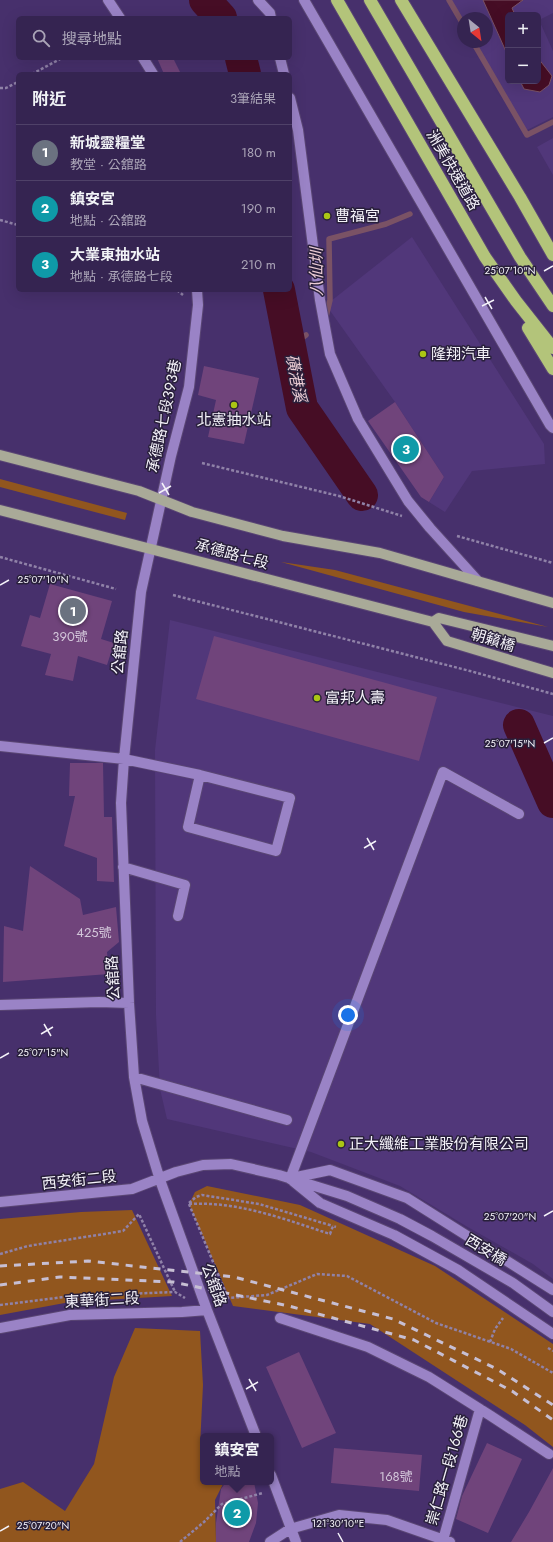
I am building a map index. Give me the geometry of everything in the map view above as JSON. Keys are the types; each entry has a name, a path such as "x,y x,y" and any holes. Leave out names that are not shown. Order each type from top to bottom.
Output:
{"highway":[{"name":"洲美快速道路","path":"337,0 485,257 516,301 553,348"},
{"name":"洲美快速道路","path":"370,0 520,257 553,306"},
{"path":"401,0 520,197 553,255"},
{"path":"485,257 553,369"}],"main road":[{"name":"承德路七段","path":"0,455 139,491 192,512 283,536 380,553 478,581"},
{"name":"承德路七段","path":"1,512 433,622"},
{"path":"478,581 553,603"},
{"name":"朝籟橋","path":"553,646 439,618 433,622 447,642 553,673"}],"street":[{"path":"108,0 119,16"},
{"path":"258,0 270,13 271,16"},
{"path":"304,0 553,428"},
{"path":"144,60 152,72"},
{"path":"280,60 284,72"},
{"path":"292,106 298,130 320,300 330,354 358,418 408,501 430,528 478,581"},
{"name":"承德路七段393巷","path":"161,500 189,387 198,306 197,292"},
{"name":"公舘路","path":"161,500 141,592 121,803 129,1003 134,1077 142,1121 160,1180 207,1310 255,1433"},
{"path":"0,746 124,759 200,776 290,798 276,851 188,827 200,776"},
{"path":"290,1179 443,772 519,814"},
{"path":"123,868 184,885 178,916"},
{"path":"0,1005 99,1002 129,1003"},
{"path":"134,1077 287,1120"},
{"name":"西安街二段","path":"0,1202 132,1190 160,1180 176,1172 203,1165 231,1164 290,1179"},
{"path":"290,1179 330,1170 407,1198 553,1290"},
{"path":"290,1179 320,1203 394,1235 458,1270 553,1334"},
{"name":"西安橋","path":"290,1179 347,1196 400,1219 513,1283 553,1312"},
{"name":"東華街二段","path":"0,1328 70,1315 207,1310"},
{"path":"280,1318 368,1347 429,1377 549,1454"},
{"name":"崇仁路一段166巷","path":"446,1541 480,1409"},
{"path":"274,1483 296,1542"},
{"path":"270,1542 290,1529 339,1515 387,1520 446,1541"}],"path":[{"path":"36,72 58,60"},
{"path":"0,88 6,88 16,83"},
{"path":"0,220 16,224"},
{"path":"202,464 339,496 416,521 430,528 553,563"},
{"path":"0,557 116,589"},
{"path":"174,595 470,671 552,694"},
{"path":"189,1204 196,1197 202,1195 260,1204 340,1229"},
{"path":"189,1204 206,1202 257,1210 330,1234 333,1226"},
{"path":"189,1204 228,1298 267,1295 317,1274 347,1276 436,1323 511,1349 553,1373"},
{"path":"0,1254 28,1246 123,1231 139,1214 175,1292 72,1296 0,1305"},
{"path":"499,1315 509,1322"},
{"path":"490,1342 495,1329 503,1318"},
{"path":"547,1347 553,1351"},
{"path":"180,1542 204,1522 222,1504 257,1493 277,1491"}],"shaded area":[{"path":"449,0 553,0 553,13 541,19 541,12 505,12 505,84 541,84 541,24 553,51 553,117 523,132 475,48 493,48 493,12 457,12 457,14"},
{"path":"483,0 523,0 512,8 514,12 505,12 505,49 493,22 493,12 488,12"},
{"path":"541,62 552,76 549,85 540,92 524,89 522,84 541,84"},
{"path":"553,138 553,175 537,147"},
{"name":"隆翔汽車","path":"412,237 544,444 545,464 472,471 445,512 429,502 444,477 395,402 326,305"},
{"path":"0,479 127,513 125,520 0,487"},
{"path":"281,562 335,570 548,627 464,612"},
{"path":"170,620 553,716 553,1279 533,1264 400,1186 311,1152 167,1119 160,1089 156,1015 155,750"},
{"path":"207,1186 300,1205 435,1266 553,1344 553,1447 525,1425 370,1324 233,1306 189,1204 195,1192"},
{"path":"132,1210 172,1296 70,1302 0,1315 0,1219 81,1212"},
{"path":"135,1328 200,1331 203,1385 200,1433 200,1485 222,1485 215,1500 216,1542 0,1542 0,1489 23,1482 65,1511 94,1464 114,1377"}],"building":[{"path":"158,60 174,60 180,72 163,72"},
{"name":"北憲抽水站","path":"204,366 259,378 244,444 208,437 216,400 198,395"},
{"path":"395,402 444,477 429,502 421,497 368,421"},
{"path":"50,584 112,601 101,639 114,643 107,665 78,656 73,681 45,675 51,654 21,646 30,615 40,618"},
{"name":"富邦人壽","path":"214,636 437,697 419,761 196,699"},
{"path":"70,763 103,763 104,817 112,817 114,882 97,881 97,858 64,846 75,796 69,796"},
{"path":"30,866 80,899 83,915 116,907 119,942 107,952 109,974 3,982 4,926 23,931"},
{"path":"299,1352 336,1433 302,1448 266,1367"},
{"path":"487,1443 522,1459 488,1533 456,1519 462,1496"},
{"path":"334,1448 422,1455 419,1491 331,1483"},
{"path":"553,1468 553,1542 511,1542 529,1512"},
{"path":"224,1485 255,1485 258,1503 256,1523 249,1542 216,1542 216,1523 221,1489"}],"waterway":[{"name":"磺港溪","path":"205,0 219,16"},
{"path":"449,0 457,14"},
{"path":"476,48 527,135 553,122"},
{"name":"磺港溪","path":"242,60 244,72"},
{"name":"八仙圳","path":"326,317 330,300 329,239 386,224 410,214"},
{"name":"磺港溪","path":"279,292 302,408 362,495"},
{"name":"八仙圳","path":"289,348 306,335"},
{"name":"磺港溪","path":"519,725 553,802"}],"railway":[{"path":"0,1266 88,1261 234,1277 393,1319 497,1369 553,1405"},
{"path":"0,1285 60,1277 173,1282 289,1306 414,1340 512,1391 553,1420"}],"place":[{"name":"曹福宮","path":"327,216"},
{"name":"隆翔汽車","path":"423,354"},
{"name":"北憲抽水站","path":"234,405"},
{"name":"大業東抽水站","path":"406,449"},
{"name":"新城靈糧堂","path":"73,611"},
{"name":"富邦人壽","path":"317,698"},
{"name":"正大纖維工業股份有限公司","path":"341,1144"},
{"name":"鎮安宮","path":"237,1513"}]}
